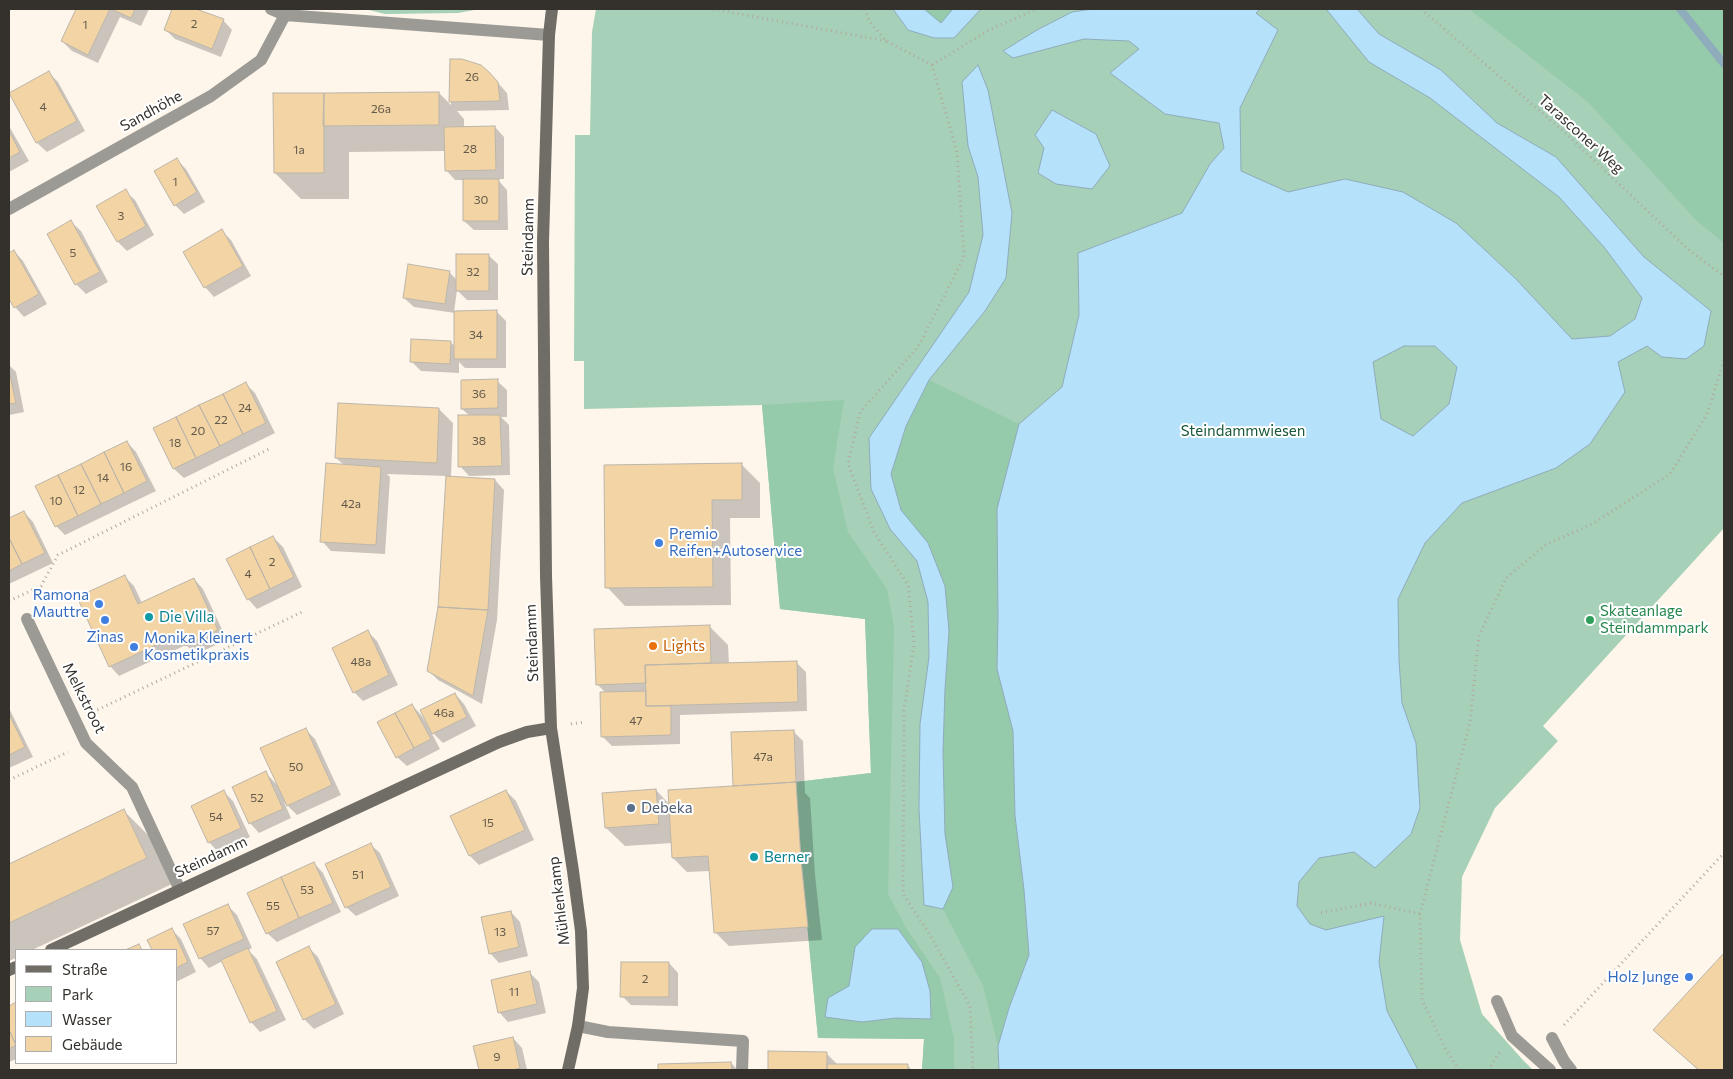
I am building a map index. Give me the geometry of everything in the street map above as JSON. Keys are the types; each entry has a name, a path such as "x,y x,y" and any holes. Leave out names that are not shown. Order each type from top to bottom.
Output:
{"street":[{"path":"271,9 285,15 550,35"},
{"name":"Steindamm","path":"53,949 499,742 527,732 551,728 546,576 544,242 552,9"},
{"name":"Sandhöhe","path":"9,209 218,91 261,60 285,15"},
{"name":"Melkstroot","path":"27,619 86,743 132,787 180,890"},
{"name":"Mühlenkamp","path":"551,728 574,871 584,988 568,1070"},
{"path":"1497,1001 1512,1036 1550,1070"},
{"path":"578,1026 608,1032 743,1041 742,1070"},
{"path":"1552,1038 1571,1070"}],"path":[{"path":"713,9 886,41 932,65 957,152 964,257 918,347 860,412 848,464 874,532 908,585 914,643 904,711 903,894 930,935 970,1006 973,1070"},
{"path":"739,14 741,9"},
{"path":"865,9 870,22 886,41"},
{"path":"932,65 989,30 1037,9"},
{"name":"Tarasconer Weg","path":"1421,9 1562,130 1690,251 1724,276"},
{"path":"1460,1070 1444,1048 1422,1000 1420,914 1470,722 1479,636 1506,578 1547,544 1592,524 1670,474 1707,414 1724,360"},
{"path":"9,601 41,586 58,554 271,448"},
{"path":"76,720 302,612"},
{"path":"9,780 86,743"},
{"path":"1552,1038 1724,854"},
{"path":"1321,913 1371,903 1420,914"}],"green space":[{"path":"365,9 480,9 458,13 385,14"},
{"name":"Steindammwiesen","path":"596,9 1724,9 1724,528 1543,726 1558,741 1495,808 1462,877 1460,940 1482,1014 1533,1070 922,1070 924,1039 818,1038 801,860 796,782 871,773 865,619 780,609 762,405 584,409 584,361 574,361 575,135 590,135 592,32"},
{"path":"924,9 953,9 941,23"},
{"path":"1469,9 1724,9 1724,243 1697,221 1588,102"},
{"path":"929,380 1019,424 997,509 997,669 1013,731 1015,816 1024,890 1029,955 1009,1008 998,1046 983,986 943,909 953,887 945,834 943,752 949,631 928,543 901,510 891,474 906,426"},
{"path":"844,400 833,468 848,532 887,589 894,627 888,894 906,928 940,978 954,1039 954,1070 922,1070 924,1039 818,1038 801,860 796,782 871,773 865,619 780,609 762,405"}],"water":[{"path":"893,9 924,9 941,23 953,9 981,9 954,38 934,38 908,30"},
{"path":"1092,9 1260,9 1256,13 1278,30 1240,108 1241,171 1288,192 1345,179 1403,192 1456,223 1516,279 1572,339 1610,336 1635,319 1642,298 1604,247 1559,197 1430,98 1369,62 1326,9 1357,9 1379,34 1441,70 1497,123 1556,157 1644,257 1711,311 1704,346 1686,359 1662,357 1647,346 1618,362 1625,392 1590,444 1556,468 1462,503 1425,543 1398,599 1402,703 1416,743 1420,808 1411,834 1375,868 1354,852 1319,858 1299,882 1297,906 1310,924 1326,930 1384,916 1379,962 1387,1011 1418,1070 999,1070 998,1046 1009,1008 1029,955 1024,890 1015,816 1013,731 997,669 997,509 1019,424 1062,387 1079,315 1078,253 1182,213 1210,164 1224,148 1219,123 1165,114 1110,73 1139,49 1129,41 1084,39 1013,58 1003,51 1037,30 1072,12","holes":["1404,346 1435,346 1457,367 1449,404 1413,436 1381,419 1373,362"]},
{"path":"978,65 988,90 1012,213 1006,278 985,311 929,380 906,426 891,474 901,510 928,543 945,586 949,631 943,752 945,834 953,887 943,909 924,905 919,809 920,724 929,657 928,602 917,561 890,529 871,489 869,438 969,292 983,235 978,177 968,146 962,82"},
{"path":"1052,110 1096,134 1110,166 1092,189 1056,184 1038,173 1044,148 1035,135"},
{"path":"872,929 898,929 922,962 930,991 931,1019 896,1018 862,1022 825,1017 828,998 849,986 855,947"}],"building":[{"path":"76,9 110,9 88,55 61,41"},
{"path":"111,9 135,9 131,18"},
{"path":"172,9 196,9 224,19 212,49 164,30"},
{"path":"450,59 462,59 481,65 498,82 500,101 449,102"},
{"path":"49,71 77,121 36,143 9,93"},
{"path":"439,92 439,125 323,126 324,93"},
{"path":"273,93 324,93 324,173 274,173"},
{"path":"495,126 496,170 445,171 444,127"},
{"path":"9,131 20,152 9,158"},
{"path":"177,158 197,192 174,206 154,171"},
{"path":"463,179 499,179 499,221 463,221"},
{"path":"126,189 146,226 117,242 96,206"},
{"path":"71,220 100,272 75,285 47,234"},
{"path":"222,229 243,266 204,288 183,252"},
{"path":"14,250 39,294 14,308 9,299 9,253"},
{"path":"456,254 489,254 489,291 456,291"},
{"path":"408,264 450,271 445,304 403,298"},
{"path":"497,310 497,359 454,359 454,311"},
{"path":"411,339 451,341 450,364 410,362"},
{"path":"9,370 16,403 9,404"},
{"path":"498,379 498,408 461,409 461,380"},
{"path":"246,382 266,423 243,434 223,394"},
{"path":"223,394 243,434 220,446 199,405"},
{"path":"338,403 439,408 437,463 335,458"},
{"path":"199,405 220,446 196,458 176,417"},
{"path":"458,415 500,415 502,466 458,467"},
{"path":"176,417 196,458 173,469 153,428"},
{"path":"127,441 147,481 124,493 104,452"},
{"path":"104,452 124,493 101,504 81,464"},
{"path":"326,463 381,467 376,545 320,542"},
{"name":"Premio Reifen+Autoservice","path":"742,463 742,500 712,500 713,587 605,588 604,465"},
{"path":"81,464 101,504 78,516 58,475"},
{"path":"58,475 78,516 55,527 35,486"},
{"path":"446,476 495,479 488,610 438,607"},
{"path":"24,511 45,553 22,564 9,538 9,518"},
{"path":"273,536 294,577 270,589 250,547"},
{"path":"9,538 22,564 9,571"},
{"path":"250,547 270,589 247,600 226,559"},
{"name":"Die Villa","path":"125,575 138,604 194,578 218,630 185,646 180,634 109,667 77,597"},
{"path":"438,607 488,610 473,696 427,671"},
{"name":"Lights","path":"710,625 711,663 645,665 646,683 596,685 594,629"},
{"path":"368,630 389,675 353,693 332,648"},
{"path":"797,661 798,702 646,706 645,665"},
{"path":"646,691 646,706 671,706 671,735 601,737 600,692"},
{"path":"455,693 467,717 432,734 420,710"},
{"path":"412,704 431,739 414,748 395,713"},
{"path":"395,713 414,748 396,758 377,722"},
{"path":"9,714 25,747 9,755"},
{"path":"306,728 332,785 287,806 260,748"},
{"path":"794,730 796,782 733,786 731,732"},
{"path":"266,771 283,809 249,824 232,787"},
{"name":"Berner","path":"796,782 808,927 714,933 708,856 672,858 668,790"},
{"name":"Debeka","path":"656,789 659,824 605,828 602,793"},
{"path":"224,790 241,828 208,843 191,806"},
{"path":"506,790 525,830 469,856 450,816"},
{"path":"124,809 147,858 9,923 9,864"},
{"path":"371,843 391,887 345,908 325,864"},
{"path":"314,862 333,903 299,918 281,877"},
{"path":"281,877 299,918 266,934 247,893"},
{"path":"228,904 244,939 199,959 183,924"},
{"path":"511,911 519,947 489,954 481,917"},
{"path":"172,928 188,962 178,967 178,949 152,949 147,940"},
{"path":"139,944 142,949 127,949"},
{"path":"309,946 336,1004 303,1020 276,962"},
{"path":"248,948 277,1011 250,1023 221,960"},
{"name":"Holz Junge","path":"1724,953 1724,1070 1699,1070 1653,1030"},
{"path":"621,962 669,962 669,997 620,997"},
{"path":"530,971 537,1004 498,1013 491,980"},
{"path":"15,1003 15,1043 9,1030 9,1006"},
{"path":"9,1030 15,1046 9,1049"},
{"path":"513,1037 520,1068 513,1070 479,1070 473,1046"},
{"path":"768,1051 827,1052 827,1070 768,1070"},
{"path":"731,1062 732,1070 658,1070 658,1064"},
{"path":"827,1064 908,1064 908,1070 827,1070"}],"waterway":[{"path":"1680,9 1724,64"}],"place":[{"name":"Premio Reifen+Autoservice","path":"659,543"},
{"name":"Ramona Mauttre","path":"99,604"},
{"name":"Die Villa","path":"149,617"},
{"name":"Zinas","path":"105,620"},
{"name":"Skateanlage Steindammpark","path":"1590,620"},
{"name":"Lights","path":"653,646"},
{"name":"Monika Kleinert Kosmetikpraxis","path":"134,647"},
{"name":"Debeka","path":"631,808"},
{"name":"Berner","path":"754,857"},
{"name":"Holz Junge","path":"1689,977"}]}
